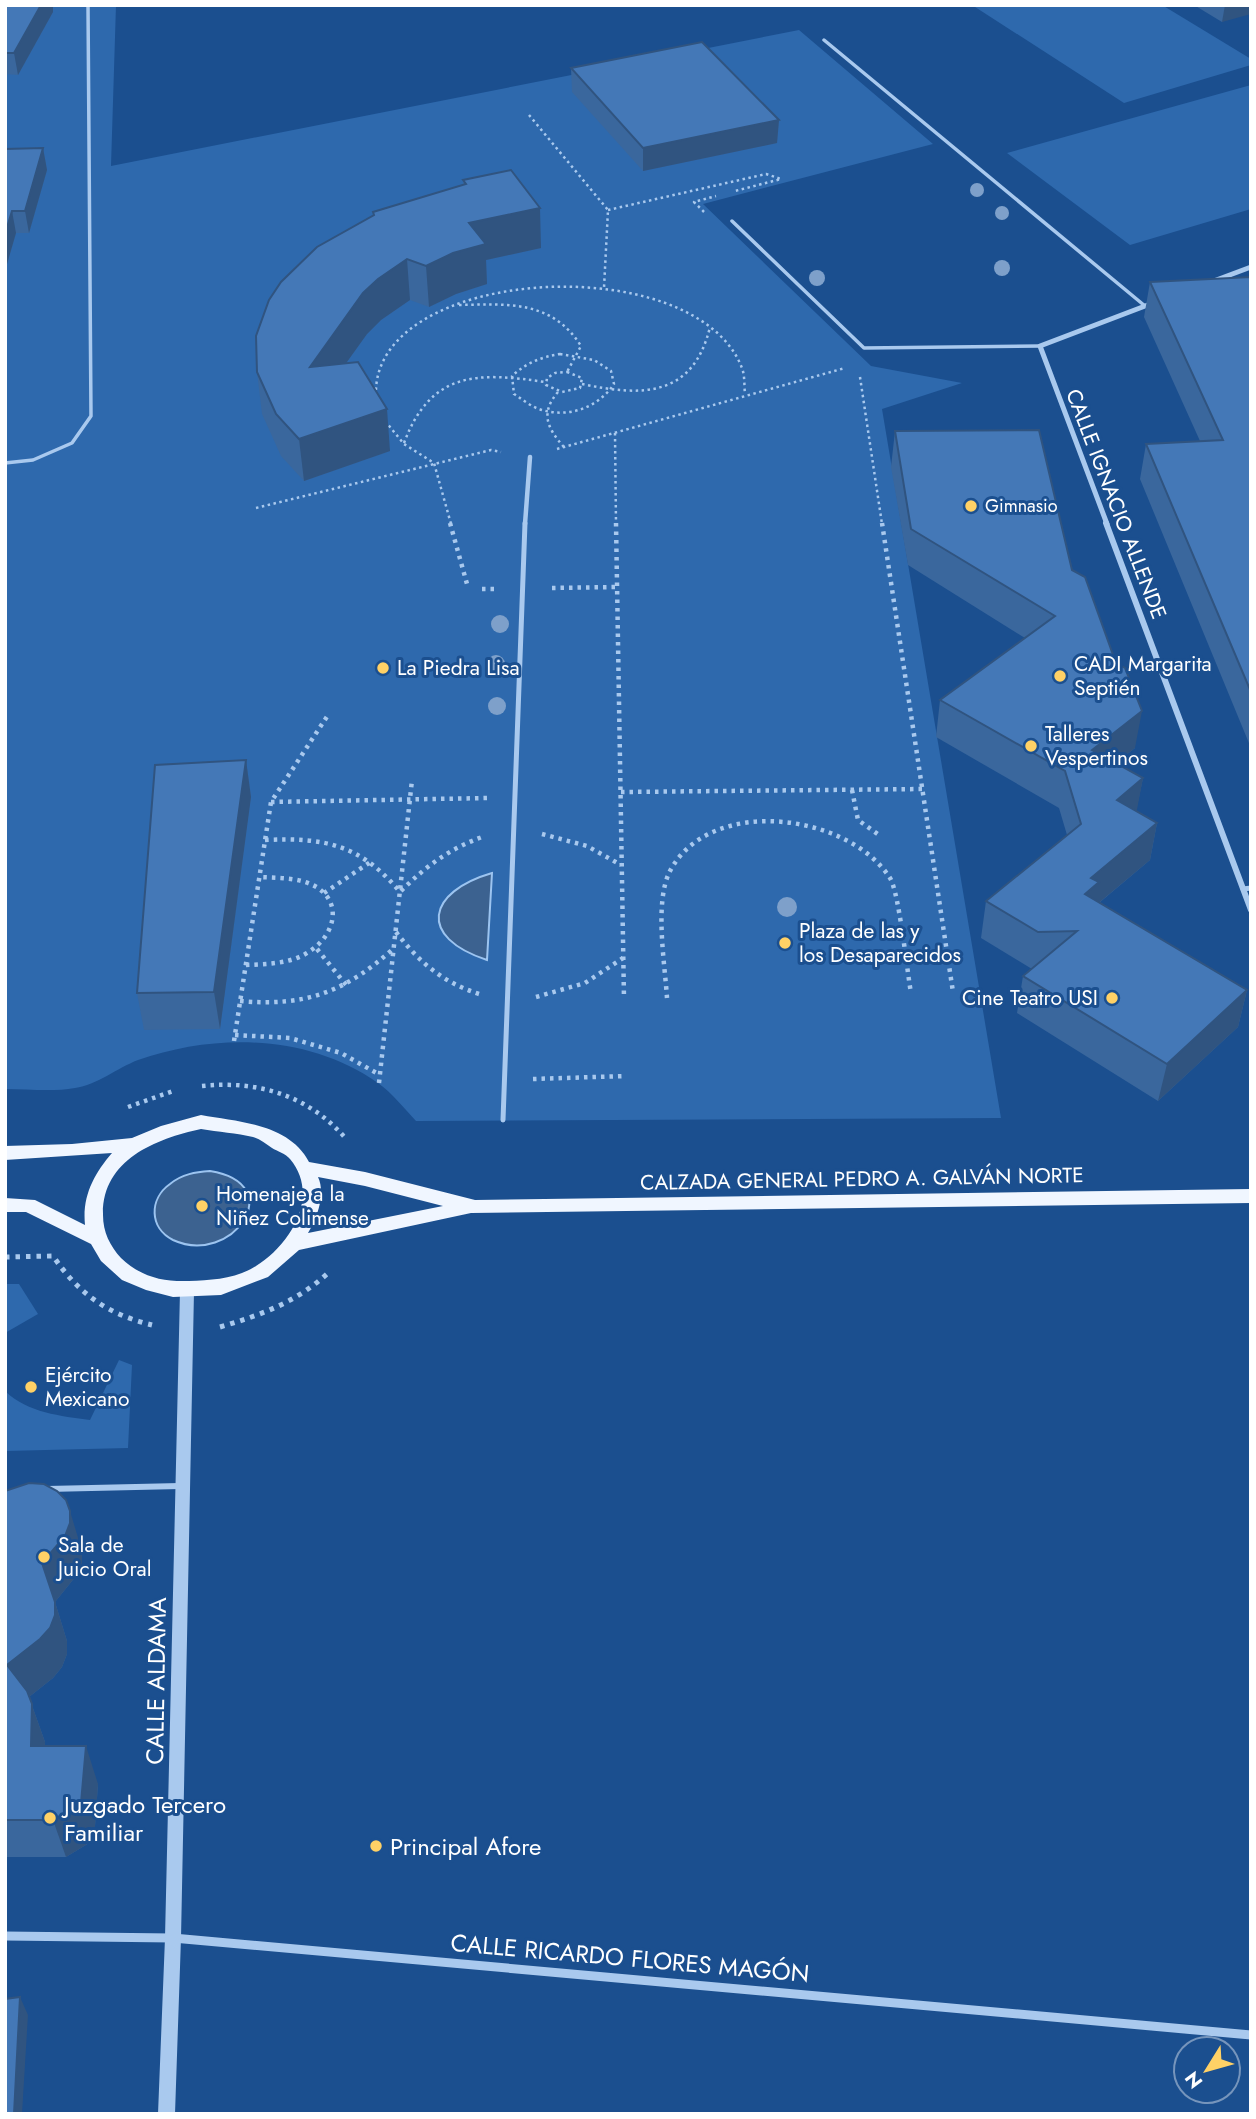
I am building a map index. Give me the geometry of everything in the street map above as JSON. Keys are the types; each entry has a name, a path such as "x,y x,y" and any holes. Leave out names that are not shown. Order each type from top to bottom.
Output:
{"main road":[{"path":"97,1239 92,1214 97,1188 112,1164 136,1144 166,1130 201,1122 234,1123 266,1132 290,1149 309,1169"},
{"path":"5,1153 136,1144"},
{"name":"CALZADA GENERAL PEDRO A. GALVÁN NORTE","path":"5,1205 28,1205 97,1239 110,1260 130,1276 157,1287 187,1291 218,1288 248,1279 275,1263 296,1243 309,1219 312,1194 309,1169 365,1179 474,1207"},
{"name":"CALZADA GENERAL PEDRO A. GALVÁN NORTE","path":"296,1243 474,1207 1251,1196"}],"street":[{"path":"1206,284 1251,267"},
{"path":"1040,346 1158,302"},
{"name":"CALLE IGNACIO ALLENDE","path":"1040,346 1251,910"},
{"path":"503,1120 521,588 530,457"},
{"name":"CALLE ALDAMA","path":"166,2114 173,1938 187,1291"},
{"name":"CALLE RICARDO FLORES MAGÓN","path":"5,1936 173,1938 1251,2035"}],"lane":[{"path":"5,463 33,460 72,443 91,416 88,5"},
{"path":"824,40 1145,306"},
{"path":"732,221 863,348 1040,346"},
{"path":"1243,888 1251,888"},
{"path":"32,1489 183,1486"}],"path":[{"path":"529,115 608,210 604,288"},
{"path":"378,403 375,394 379,368 391,346 415,325 452,306 487,294 527,287 566,286 604,288 640,295 679,308 710,327 734,351 744,372 745,394"},
{"path":"452,306 494,304 541,311 573,329 581,346 567,372"},
{"path":"404,444 410,421 426,402 444,387 465,378 512,376 545,382 549,388 559,392 571,392 583,384 613,390 648,389 686,377 700,363 710,327"},
{"path":"256,508 491,450 530,457 745,394 859,364 863,358 863,348"},
{"path":"561,354 576,355 606,366 614,375 615,385 601,403 586,409 569,412 546,411 523,402 514,394 512,376 530,361 561,354"},
{"path":"859,364 953,992"},
{"path":"545,382 555,373 567,372 582,378 583,384"},
{"path":"559,392 548,402 544,418 551,433 564,447"},
{"path":"381,412 384,421 404,444 434,463 467,584"},
{"path":"615,433 624,999"},
{"path":"521,588 617,587"},
{"path":"328,715 271,802 234,1038 290,1038 341,1053 380,1075"},
{"path":"379,1083 412,780"},
{"path":"621,792 923,789"},
{"path":"852,790 858,820 879,835"},
{"path":"271,802 516,797"},
{"path":"667,998 663,893 670,872 681,855 705,837 732,826 767,821 796,822 823,828 846,837 873,855 892,880 911,993"},
{"path":"265,840 295,838 329,842 350,849 372,861 400,892"},
{"path":"324,893 372,861"},
{"path":"246,965 286,963 317,949 328,938 334,925 335,914 324,893 313,884 296,878 259,877"},
{"path":"317,949 348,986"},
{"path":"240,1001 278,1004 312,999 348,986 372,969 393,949"},
{"path":"504,1079 626,1076"}],"shaded area":[{"path":"5,5 116,5 111,166 799,30 933,144 703,204 871,366 962,383 882,409 1001,1118 416,1121 383,1087 351,1067 292,1047 230,1042 168,1051 138,1060 75,1088 5,1089"},
{"path":"972,5 1162,5 1251,59 1251,65 1124,103"},
{"path":"1251,85 1251,209 1130,245 1007,153"},
{"path":"492,873 487,960 464,950 449,939 441,927 439,915 443,903 454,891 470,881"},
{"path":"210,1171 234,1179 246,1191 249,1206 244,1220 232,1233 215,1242 195,1245 173,1240 165,1235 156,1221 155,1205 158,1197 179,1178"},
{"path":"5,1284 19,1284 38,1314 5,1333"},
{"path":"119,1360 132,1365 128,1448 5,1451 5,1391 34,1409 90,1420"}],"building":[{"path":"5,5 41,5 14,53 5,53"},
{"path":"702,42 779,120 643,148 571,68"},
{"path":"43,148 25,211 12,211 5,234 5,149"},
{"path":"511,170 540,208 469,223 486,244 453,253 426,266 407,259 378,279 363,293 310,367 358,362 387,409 299,439 276,414 257,372 256,336 269,300 281,282 317,247 374,215 373,212 466,184 463,180"},
{"path":"1251,277 1251,692 1146,444 1223,440 1150,282"},
{"path":"1039,430 1072,570 1085,577 1116,663 1125,668 1142,711 1092,750 1143,778 1117,800 1157,823 1091,878 1099,882 1085,894 1247,990 1167,1064 1023,976 1077,931 1038,932 986,901 1081,824 1065,771 940,700 1055,616 911,529 895,431"},
{"path":"246,760 214,992 137,993 155,765"},
{"path":"29,1483 44,1484 57,1491 66,1500 70,1523 65,1536 42,1563 55,1602 55,1615 50,1628 7,1665 27,1691 32,1704 31,1746 86,1746 81,1803 53,1820 5,1820 5,1491"},
{"path":"20,1997 14,2114 5,2114 5,1999"}],"place":[{"name":"Gimnasio","path":"971,506"},
{"name":"La Piedra Lisa","path":"383,668"},
{"name":"CADI Margarita Septién","path":"1060,676"},
{"name":"Talleres Vespertinos","path":"1031,746"},
{"name":"Plaza de las y los Desaparecidos","path":"785,943"},
{"name":"Cine Teatro USI","path":"1112,998"},
{"name":"Homenaje a la Niñez Colimense","path":"202,1206"},
{"name":"Ejército Mexicano","path":"31,1387"},
{"name":"Sala de Juicio Oral","path":"44,1557"},
{"name":"Juzgado Tercero Familiar","path":"50,1818"},
{"name":"Principal Afore","path":"376,1846"}]}
